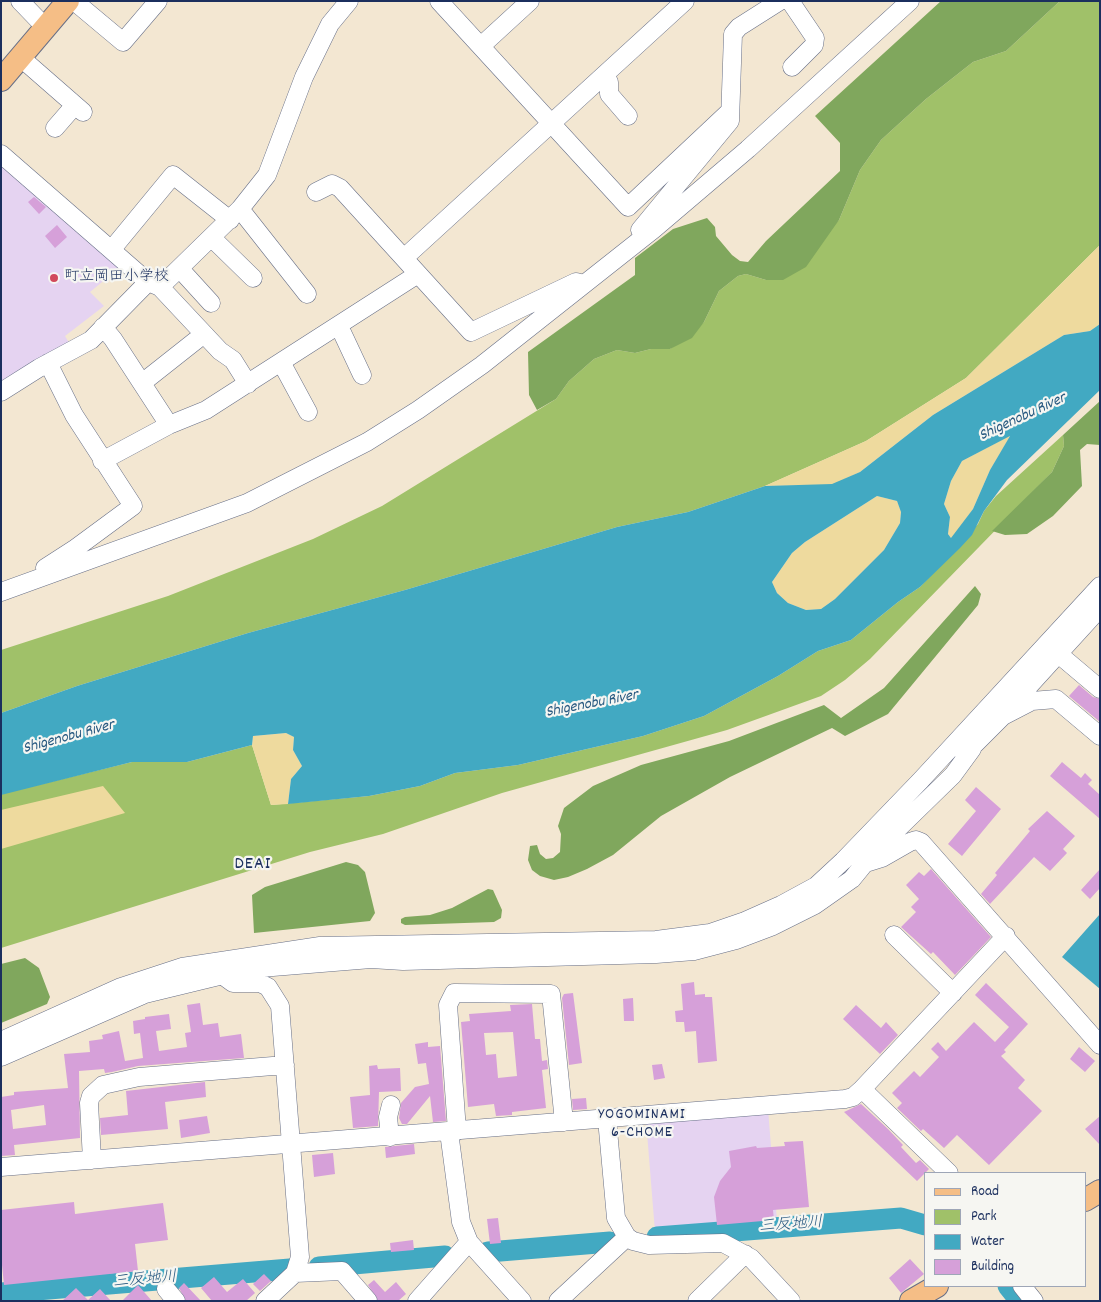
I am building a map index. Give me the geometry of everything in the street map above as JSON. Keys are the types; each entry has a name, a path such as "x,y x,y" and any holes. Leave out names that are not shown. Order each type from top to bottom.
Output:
{"main road":[{"path":"1,80 68,1"},
{"path":"1086,1199 1100,1191"},
{"path":"911,1301 935,1287"}],"street":[{"path":"20,1 45,27"},
{"path":"74,1 123,42 158,1"},
{"path":"1,392 48,363 91,340 154,284 180,269 235,214 268,175 304,77 330,24 349,1"},
{"path":"439,1 628,207 729,112"},
{"path":"481,46 530,1"},
{"path":"404,258 685,1"},
{"path":"640,241 640,230 730,121 733,34 739,27 780,1"},
{"path":"790,1 815,38 814,45 792,67"},
{"path":"1,592 247,503 367,442 418,410 474,370 640,241 748,149 910,1"},
{"path":"20,57 79,108 55,128"},
{"path":"604,75 609,82 609,94 628,116"},
{"path":"1,154 154,284 220,351 233,360 248,384"},
{"path":"112,249 172,175 235,214 307,294"},
{"path":"316,192 332,184 340,188 470,332 576,282 586,284"},
{"path":"212,238 253,278"},
{"path":"180,269 211,304"},
{"path":"102,460 169,425 206,410 418,274"},
{"path":"339,326 362,375"},
{"path":"103,328 169,425"},
{"path":"142,383 204,334"},
{"path":"281,362 308,412"},
{"path":"31,581 35,573 63,558 133,506 74,415 48,363"},
{"path":"1,1057 145,994 248,969 371,959 412,961 656,954 694,950 736,940 773,926 806,909 843,886 874,852 953,775 972,749 1002,716 1100,586"},
{"path":"816,886 865,839 1052,649 1100,608"},
{"path":"1052,649 1100,689"},
{"path":"1002,716 1032,700 1056,699 1100,736"},
{"path":"921,780 936,775 972,749"},
{"path":"1,1040 121,987 182,967 320,946 656,940 710,932 745,921 781,905 816,886 838,878 864,864 882,858 916,840 921,842 1006,936 1100,1045"},
{"path":"894,934 953,993"},
{"path":"1,1167 846,1099 853,1097 862,1089 1006,936"},
{"path":"145,994 182,967"},
{"path":"222,974 233,983 260,983 274,993 280,1006 293,1145 300,1257 295,1273 265,1301"},
{"path":"522,1301 469,1242 462,1222 453,1132 448,1005 454,993 551,994 564,1122"},
{"path":"92,1160 89,1103 92,1096 103,1085 139,1077 285,1065"},
{"path":"862,1089 948,1172"},
{"path":"390,1137 388,1117 391,1105"},
{"path":"607,1119 616,1218 627,1237 640,1244 649,1245 723,1243 745,1254 791,1301"},
{"path":"558,1301 627,1237"},
{"path":"417,1301 469,1242"},
{"path":"697,1301 745,1254"},
{"path":"295,1273 342,1271 368,1301"},
{"path":"1023,1287 1034,1301"}],"shaded area":[{"name":"町立岡田小学校","path":"1,158 124,264 90,292 104,306 65,336 71,346 1,387"},
{"path":"768,1109 777,1221 655,1232 646,1120"}],"green space":[{"path":"941,1 1060,1 1006,51 973,62 926,99 881,140 860,170 839,220 806,267 783,280 766,280 746,274 738,276 719,291 704,322 692,338 670,349 651,349 635,353 617,350 594,359 569,381 556,399 537,410 529,395 528,352 635,275 635,258 673,229 707,218 715,227 716,236 732,255 740,261 748,262 766,241 840,171 840,143 815,116"},
{"path":"1060,1 1100,1 1100,245 966,378 866,441 765,486 688,512 617,527 405,590 248,633 77,686 1,713 1,650 168,596 313,539 382,506 556,399 569,381 594,359 617,350 635,353 651,349 670,349 704,322 719,291 738,276 746,274 766,280 839,220 860,170 881,140 926,99 973,62 1006,51"},
{"path":"1100,401 1100,445 1087,444 1080,450 1082,486 1053,516 1027,534 1005,535 992,531 1052,472 1064,446 1063,435"},
{"path":"1063,435 1064,446 1052,472 870,659 845,680 821,696 727,730 502,793 383,834 310,852 1,948 1,794 132,762 187,762 252,745 271,805 369,796 420,786 455,773 518,765 643,736 704,716 778,676 818,651 851,640 898,602 920,587 978,524 984,511 996,496"},
{"path":"975,586 981,594 978,605 888,714 845,736 832,728 730,777 661,816 613,855 587,869 568,877 554,880 540,876 532,870 528,860 530,846 537,845 540,854 546,859 553,858 560,852 561,834 558,826 564,808 593,786 641,765 729,741 824,705 841,718 884,688"},
{"path":"346,862 358,865 365,872 375,913 370,921 254,933 252,895 265,887"},
{"path":"488,889 493,890 502,910 501,918 494,922 405,925 401,923 401,919 405,917 430,915 452,908"},
{"path":"25,958 39,968 50,997 47,1004 1,1023 1,964"}],"sand":[{"path":"1100,245 1100,324 1090,331 1064,335 933,415 860,472 832,485 765,486 866,441 966,378"},
{"path":"1011,435 990,470 973,509 952,539 948,534 950,517 944,504 951,481 962,461"},
{"path":"877,496 897,501 901,511 900,523 884,550 835,599 821,609 806,610 788,603 777,593 772,582 792,553 805,542"},
{"path":"286,733 294,737 293,750 302,766 291,779 288,804 271,805 252,745 253,736"},
{"path":"103,786 125,813 1,849 1,810"}],"water":[{"name":"Shigenobu River","path":"1100,324 1100,390 1007,480 984,511 972,535 960,548 920,587 898,602 851,640 818,651 778,676 704,716 643,736 518,765 455,773 420,786 369,796 288,804 291,779 302,766 293,750 294,737 286,733 253,736 252,745 187,762 132,762 1,795 1,713 77,686 248,633 405,590 617,527 688,512 765,486 832,484 860,472 933,415 1064,335 1090,331","holes":["1010,436 990,470 973,509 951,538 948,534 950,517 944,504 951,481 962,461","877,496 897,501 901,512 900,523 884,550 835,599 821,609 806,610 788,603 777,593 772,582 792,553 805,542"]},
{"path":"1100,914 1100,989 1062,957"}],"building":[{"path":"34,197 46,207 39,214 28,202"},
{"path":"57,225 67,237 55,248 45,236"},
{"path":"1079,685 1093,697 1100,699 1100,722 1069,696"},
{"path":"1062,762 1081,778 1085,773 1092,780 1088,784 1100,795 1100,819 1050,776"},
{"path":"976,787 1001,809 962,856 948,844 976,811 965,800"},
{"path":"1047,811 1075,836 1063,849 1067,853 1050,871 1034,857 990,904 981,894 997,875 995,873 1030,831 1028,829"},
{"path":"931,869 991,937 955,975 933,952 931,954 901,927 916,912 911,907 919,899 906,885 919,872 924,876"},
{"path":"1100,869 1100,888 1090,899 1081,890"},
{"path":"694,982 695,995 705,994 705,997 712,997 717,1061 698,1063 696,1031 685,1032 684,1022 676,1022 675,1011 683,1010 681,984"},
{"path":"986,983 1028,1024 1004,1050 1006,1052 1001,1056 1025,1080 1018,1088 1042,1111 989,1165 957,1135 944,1148 923,1129 921,1131 897,1108 902,1103 892,1093 914,1071 920,1077 939,1057 931,1049 938,1042 946,1051 974,1022 995,1042 1009,1027 975,995"},
{"path":"573,993 582,1063 569,1065 562,998 564,994"},
{"path":"633,998 634,1021 624,1021 623,999"},
{"path":"200,1003 203,1025 218,1023 220,1037 241,1034 244,1058 138,1066 105,1073 104,1069 79,1071 80,1138 14,1145 15,1155 1,1156 1,1097 14,1095 14,1092 68,1088 64,1054 90,1052 89,1041 103,1039 102,1035 119,1031 125,1061 143,1058 140,1033 134,1034 133,1021 145,1019 145,1017 169,1014 171,1029 156,1031 159,1051 187,1047 185,1033 191,1032 187,1005","holes":["44,1105 46,1125 13,1129 11,1110"]},
{"path":"532,1004 535,1039 540,1039 542,1061 547,1060 548,1069 542,1070 546,1108 512,1112 512,1115 496,1116 494,1104 468,1107 461,1022 470,1021 469,1014 511,1011 510,1005","holes":["513,1032 517,1076 498,1078 496,1054 486,1055 484,1033"]},
{"path":"856,1005 881,1028 886,1022 898,1035 880,1054 843,1019"},
{"path":"428,1042 428,1047 440,1046 446,1121 433,1122 430,1096 407,1124 402,1124 399,1118 401,1103 415,1087 429,1084 426,1063 418,1064 415,1044"},
{"path":"1079,1047 1095,1061 1085,1072 1070,1059"},
{"path":"662,1064 665,1078 654,1080 652,1065"},
{"path":"377,1065 378,1069 400,1068 401,1091 379,1092 378,1126 353,1128 350,1097 370,1095 369,1066"},
{"path":"205,1082 206,1097 165,1102 168,1129 101,1135 100,1118 128,1115 126,1091"},
{"path":"586,1098 587,1109 573,1110 572,1099"},
{"path":"861,1104 903,1145 901,1147 916,1163 920,1160 929,1169 917,1181 844,1112"},
{"path":"207,1116 210,1133 181,1138 179,1120"},
{"path":"1100,1116 1100,1145 1085,1129"},
{"path":"803,1141 809,1207 773,1210 774,1220 717,1225 714,1197 720,1181 731,1167 729,1151 756,1146 757,1148 785,1146 784,1142"},
{"path":"414,1144 415,1154 386,1158 385,1147"},
{"path":"333,1153 335,1174 314,1177 312,1155"},
{"path":"74,1202 75,1214 163,1203 168,1240 135,1244 138,1271 4,1285 1,1255 1,1210"},
{"path":"498,1218 501,1243 490,1244 487,1219"},
{"path":"413,1240 414,1250 391,1252 390,1243"},
{"path":"910,1259 924,1274 901,1293 889,1278"},
{"path":"264,1274 271,1281 260,1291 253,1284"},
{"path":"214,1277 227,1292 243,1279 255,1293 246,1301 212,1301 201,1288"},
{"path":"374,1280 385,1292 396,1282 406,1294 398,1301 378,1301 368,1285"},
{"path":"184,1283 201,1301 186,1301 179,1288"},
{"path":"138,1285 152,1301 122,1301"},
{"path":"76,1288 88,1300 100,1289 111,1301 62,1301"}],"waterway":[{"name":"三反地川","path":"657,1237 901,1218 924,1225"},
{"name":"三反地川","path":"488,1252 610,1242"},
{"name":"三反地川","path":"319,1267 445,1256"},
{"name":"三反地川","path":"1,1293 290,1269"},
{"name":"三反地川","path":"1009,1287 1020,1301"}],"place":[{"name":"町立岡田小学校","path":"54,278"}],"district":[{"name":"DEAI","path":"253,866"},
{"name":"YOGOMINAMI 6-CHOME","path":"642,1125"}]}
